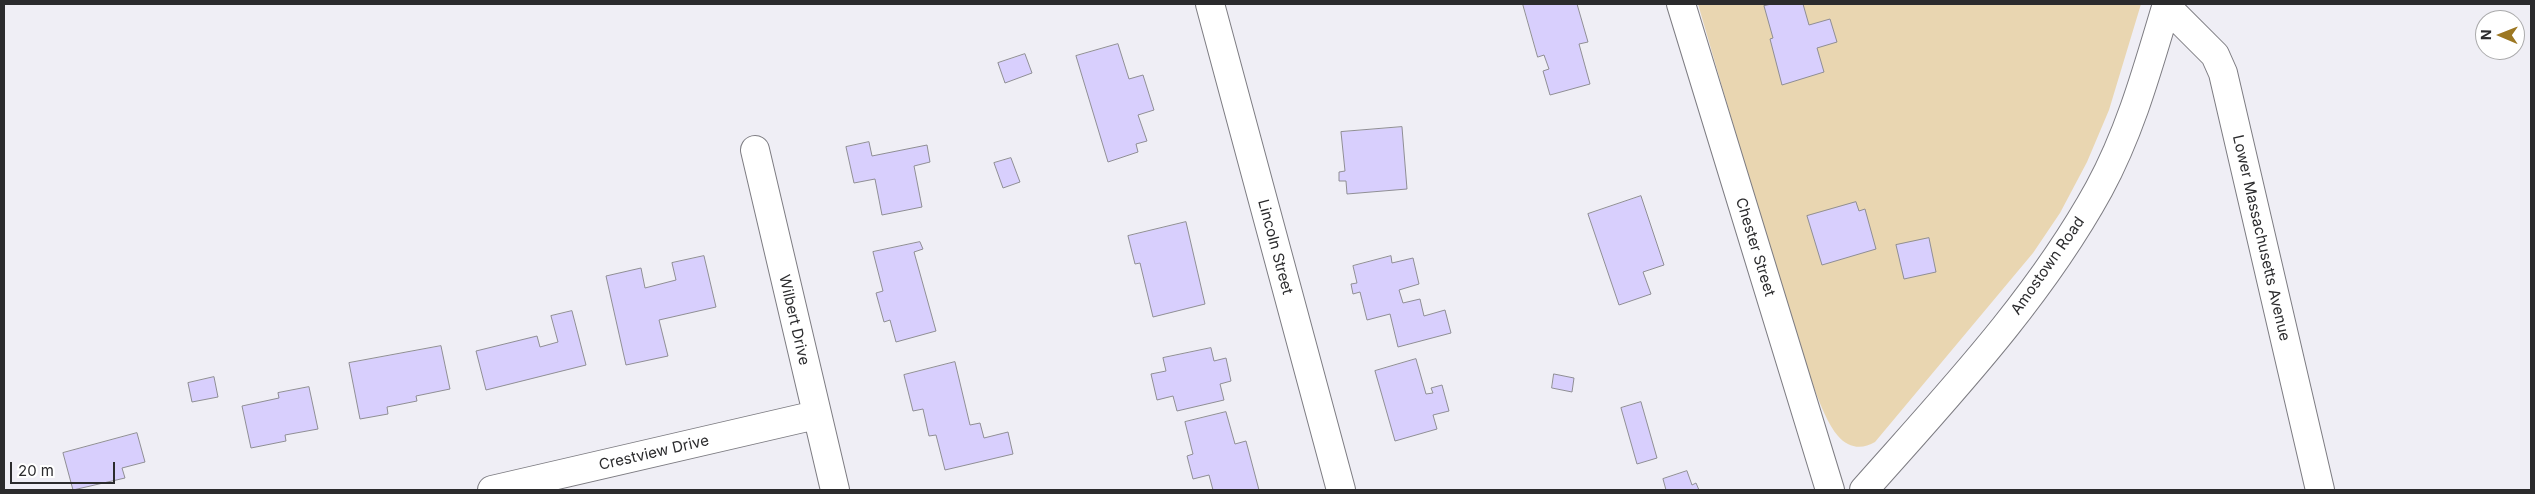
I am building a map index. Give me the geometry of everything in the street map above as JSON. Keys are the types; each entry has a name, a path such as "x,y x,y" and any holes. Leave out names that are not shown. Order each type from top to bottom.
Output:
{"street":[{"name":"Lincoln Street","path":"1210,4 1341,490"},
{"name":"Chester Street","path":"1681,4 1830,490"},
{"name":"Amostown Road","path":"1864,490 1978,360 2056,259 2080,221 2100,188 2132,120 2166,5"},
{"name":"Lower Massachusetts Avenue","path":"2166,5 2214,55 2223,73 2320,490"},
{"name":"Wilbert Drive","path":"756,150 834,490"},
{"name":"Crestview Drive","path":"492,490 816,415"}],"shaded area":[{"path":"1698,4 2141,4 2109,110 2087,162 2060,213 2033,253 1875,442 1870,445 1860,447 1842,440 1831,426 1818,399 1769,244"}],"building":[{"path":"1523,4 1577,4 1588,42 1579,44 1590,84 1550,95 1543,71 1549,69 1544,55 1538,57"},
{"path":"1772,4 1803,4 1809,25 1830,19 1837,42 1817,48 1824,72 1782,85 1770,39 1773,38 1764,6"},
{"path":"1118,44 1129,79 1143,75 1154,110 1138,115 1147,141 1136,144 1138,152 1108,162 1076,56"},
{"path":"1025,54 1032,73 1005,83 998,63"},
{"path":"1402,127 1407,189 1347,194 1346,181 1339,181 1339,172 1345,171 1341,132"},
{"path":"869,142 872,156 927,145 930,162 914,166 922,207 882,215 875,179 854,183 846,147"},
{"path":"1011,158 1020,182 1003,188 994,163"},
{"path":"1641,196 1664,265 1643,272 1651,294 1619,305 1588,214"},
{"path":"1856,202 1859,211 1865,209 1876,249 1822,265 1807,216"},
{"path":"1186,222 1205,304 1153,317 1140,263 1135,264 1128,236"},
{"path":"1929,238 1936,272 1904,279 1896,245"},
{"path":"920,242 923,249 914,252 936,331 896,342 890,320 884,322 876,293 883,291 873,252"},
{"path":"704,256 716,307 659,320 668,356 626,365 606,276 641,268 645,288 676,280 672,263"},
{"path":"1391,256 1392,263 1413,258 1419,284 1399,290 1403,303 1420,299 1424,316 1445,310 1451,333 1398,347 1390,314 1367,320 1360,292 1353,294 1351,284 1357,283 1353,266"},
{"path":"572,311 586,365 486,390 476,351 537,336 540,347 558,342 551,316"},
{"path":"441,346 450,389 416,396 417,401 387,407 388,414 360,419 349,363"},
{"path":"1211,348 1214,361 1226,358 1231,381 1220,384 1224,400 1177,411 1173,396 1157,400 1151,374 1166,371 1163,358"},
{"path":"1416,359 1426,394 1433,393 1431,388 1442,385 1449,411 1433,415 1437,429 1395,441 1375,371"},
{"path":"955,362 970,425 980,423 984,438 1008,432 1013,454 945,470 936,435 929,436 923,409 913,411 904,375"},
{"path":"1554,374 1574,378 1572,392 1552,388"},
{"path":"214,377 218,397 192,402 188,383"},
{"path":"309,387 318,429 285,435 286,441 251,448 242,406 279,398 278,393"},
{"path":"1641,402 1657,458 1637,464 1621,408"},
{"path":"1226,412 1235,444 1246,441 1259,490 1213,490 1209,475 1193,479 1187,456 1193,454 1185,422"},
{"path":"137,433 145,462 122,468 125,478 73,490 63,453"},
{"path":"1687,471 1692,485 1696,483 1699,490 1666,490 1663,479"}]}
